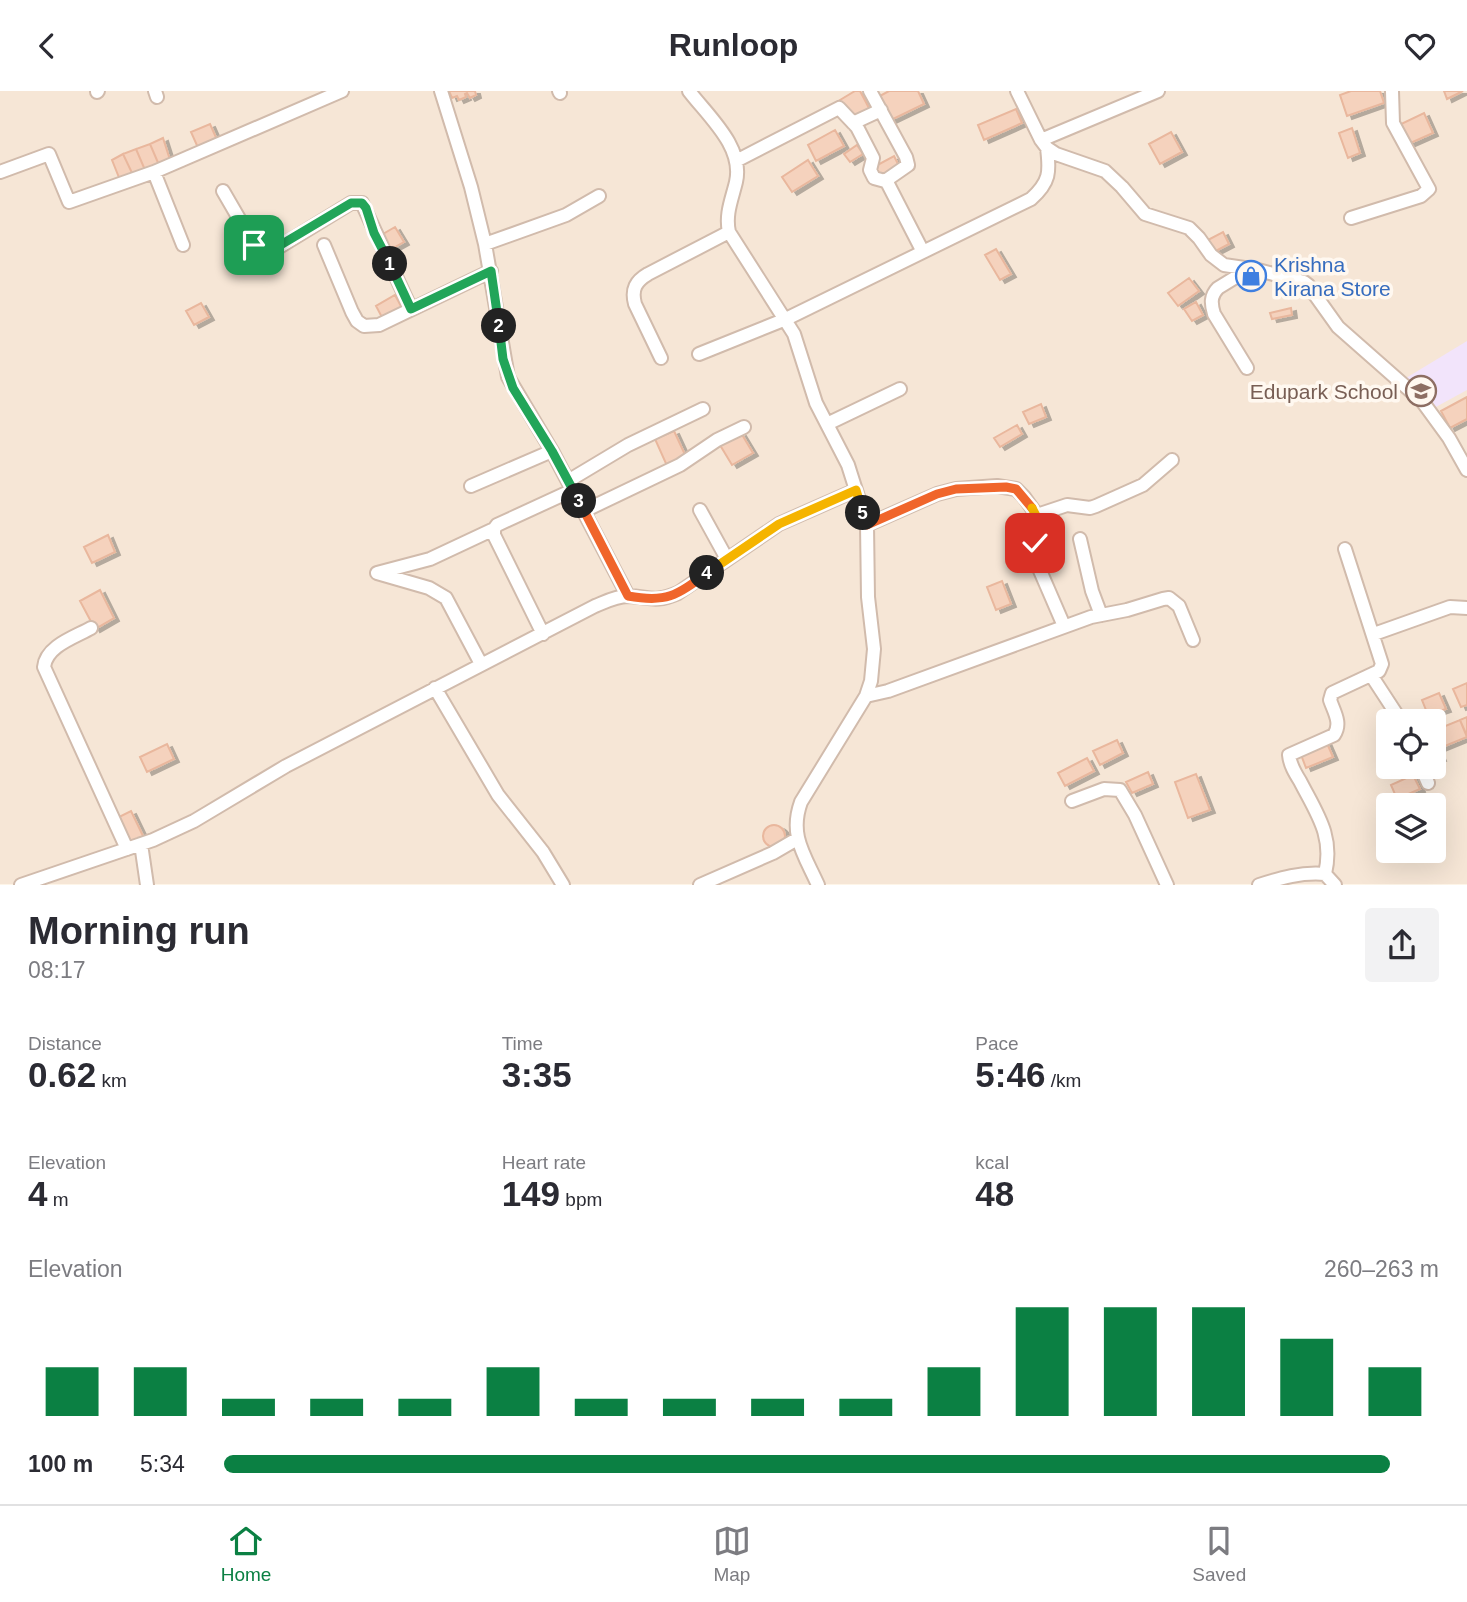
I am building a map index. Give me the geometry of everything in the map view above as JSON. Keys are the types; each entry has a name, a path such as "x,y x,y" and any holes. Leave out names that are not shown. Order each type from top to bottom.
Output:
{"street":[{"path":"0,173 49,154 69,202 154,172 342,91"},
{"path":"441,91 471,187 485,244 508,377 552,451 628,596"},
{"path":"689,91 729,144 736,161 737,179 727,223 729,232 786,319 799,345 816,403 844,456 867,525 868,597 874,649 871,681 866,696 801,801 795,827 797,839 818,884"},
{"path":"870,91 908,165 885,181"},
{"path":"699,354 786,319 1031,199 1043,188 1048,177 1044,144 1017,91"},
{"path":"1044,144 1158,91"},
{"path":"1351,218 1421,195 1429,189 1393,123 1392,91"},
{"path":"736,161 839,108 853,123 870,152 873,164 870,170 874,178 885,181 923,252"},
{"path":"853,123 881,110"},
{"path":"1044,144 1056,153 1105,171 1145,214 1189,229 1199,237 1216,261 1308,285 1338,327 1422,401 1449,438 1467,470"},
{"path":"154,172 183,245"},
{"path":"223,191 259,253 276,249 351,203 362,203 411,309"},
{"path":"485,244 566,215 599,197"},
{"path":"661,358 635,304 635,286 639,279 729,232"},
{"path":"324,245 357,321 371,327 491,271"},
{"path":"1247,368 1214,314 1211,304 1214,292 1249,269"},
{"path":"827,424 900,389"},
{"path":"481,664 446,598 429,588 377,573 430,559 494,529 570,486 628,445 703,409"},
{"path":"584,511 680,465 717,440 744,427"},
{"path":"471,487 552,451"},
{"path":"1037,515 1067,505 1090,508 1096,506 1143,485 1172,460"},
{"path":"867,525 937,494 956,489 997,486 1016,489 1037,515 1044,535 1032,546 1032,551 1065,626"},
{"path":"21,884 141,844 194,821 286,766 595,606 628,596 651,600 665,599 691,585 779,524 856,490"},
{"path":"700,510 727,559"},
{"path":"494,529 494,535 543,634"},
{"path":"1080,539 1092,591 1101,615"},
{"path":"1325,874 1329,856 1326,833 1293,769 1289,755 1335,735 1338,722 1330,700 1332,693 1379,671 1382,664 1345,548"},
{"path":"866,696 888,691 1065,626 1169,598 1178,605 1193,640"},
{"path":"1374,634 1450,607 1467,608"},
{"path":"91,628 56,647 45,660 44,667 127,849"},
{"path":"1371,675 1393,709"},
{"path":"435,688 498,795 543,852 563,884"},
{"path":"1427,779 1429,783"},
{"path":"1072,801 1104,789 1120,790 1135,815 1167,884"},
{"path":"700,884 773,853 797,839"},
{"path":"141,844 147,884"},
{"path":"1259,884 1293,874 1325,874 1335,884"}],"shaded area":[{"path":"0,91 1467,91 1467,884 0,884"},
{"path":"1467,341 1467,390 1434,408 1406,378"}],"building":[{"path":"449,91 475,91 476,95 470,98 467,93 466,97 459,100 457,96 452,98"},
{"path":"860,91 870,110 852,120 840,100"},
{"path":"889,91 918,91 924,104 889,121 878,97"},
{"path":"1351,91 1380,91 1384,103 1347,116 1340,95"},
{"path":"1444,91 1463,91 1447,99"},
{"path":"1016,109 1022,123 984,140 978,125"},
{"path":"1424,113 1433,133 1406,145 1397,126"},
{"path":"210,124 218,142 199,150 191,132"},
{"path":"1352,128 1360,153 1348,158 1339,133"},
{"path":"835,130 844,146 816,161 808,145"},
{"path":"1171,132 1182,152 1160,164 1149,144"},
{"path":"163,138 170,160 159,165 150,144"},
{"path":"150,144 159,165 145,170 136,149"},
{"path":"857,145 863,154 850,162 844,154"},
{"path":"136,149 145,170 133,175 123,154"},
{"path":"123,154 133,175 120,180 112,160"},
{"path":"894,156 899,166 878,178 872,168"},
{"path":"808,160 818,176 792,192 782,177"},
{"path":"395,227 404,242 386,252 378,237"},
{"path":"1223,232 1229,244 1212,253 1206,241"},
{"path":"996,249 1011,274 1000,280 985,255"},
{"path":"1189,278 1199,291 1178,306 1168,293"},
{"path":"395,295 403,310 384,321 376,306"},
{"path":"1196,302 1203,315 1192,321 1184,309"},
{"path":"201,303 209,317 194,325 186,311"},
{"path":"1291,308 1292,315 1272,319 1270,313"},
{"path":"1467,397 1467,419 1450,428 1441,411"},
{"path":"1041,404 1046,417 1029,424 1023,412"},
{"path":"1017,425 1022,434 1000,447 994,438"},
{"path":"674,431 687,459 668,468 655,439"},
{"path":"741,433 753,453 732,465 720,445"},
{"path":"108,535 115,552 92,563 84,547"},
{"path":"1002,581 1011,604 996,610 987,587"},
{"path":"100,590 114,618 95,629 80,601"},
{"path":"1467,683 1467,705 1461,707 1453,689"},
{"path":"1439,693 1446,709 1426,709 1422,700"},
{"path":"1467,717 1467,736 1460,720"},
{"path":"1460,720 1467,737 1446,746 1446,726"},
{"path":"1117,740 1123,753 1100,765 1093,751"},
{"path":"1326,741 1333,757 1306,768 1300,752"},
{"path":"167,744 174,759 147,772 140,757"},
{"path":"1087,758 1094,771 1065,786 1058,773"},
{"path":"1148,772 1153,784 1132,793 1126,782"},
{"path":"1196,774 1210,810 1188,818 1175,782"},
{"path":"1404,779 1415,779 1420,789 1411,793 1394,793 1391,785"},
{"path":"131,811 144,838 127,845 115,819"},
{"path":"774,825 782,828 785,836 782,844 774,847 766,844 763,836 766,828"}],"place":[{"name":"Krishna Kirana Store","path":"1251,276"},
{"name":"Edupark School","path":"1421,391"}],"route":[{"path":"254,245 259,253 267,253 357,201 366,208 374,233 411,309 491,271 508,377 552,451 628,596 651,600 665,599 678,593 779,524 856,490 867,525 937,494 956,489 997,486 1016,489 1034,509 1043,529 1044,535 1035,543"}]}
